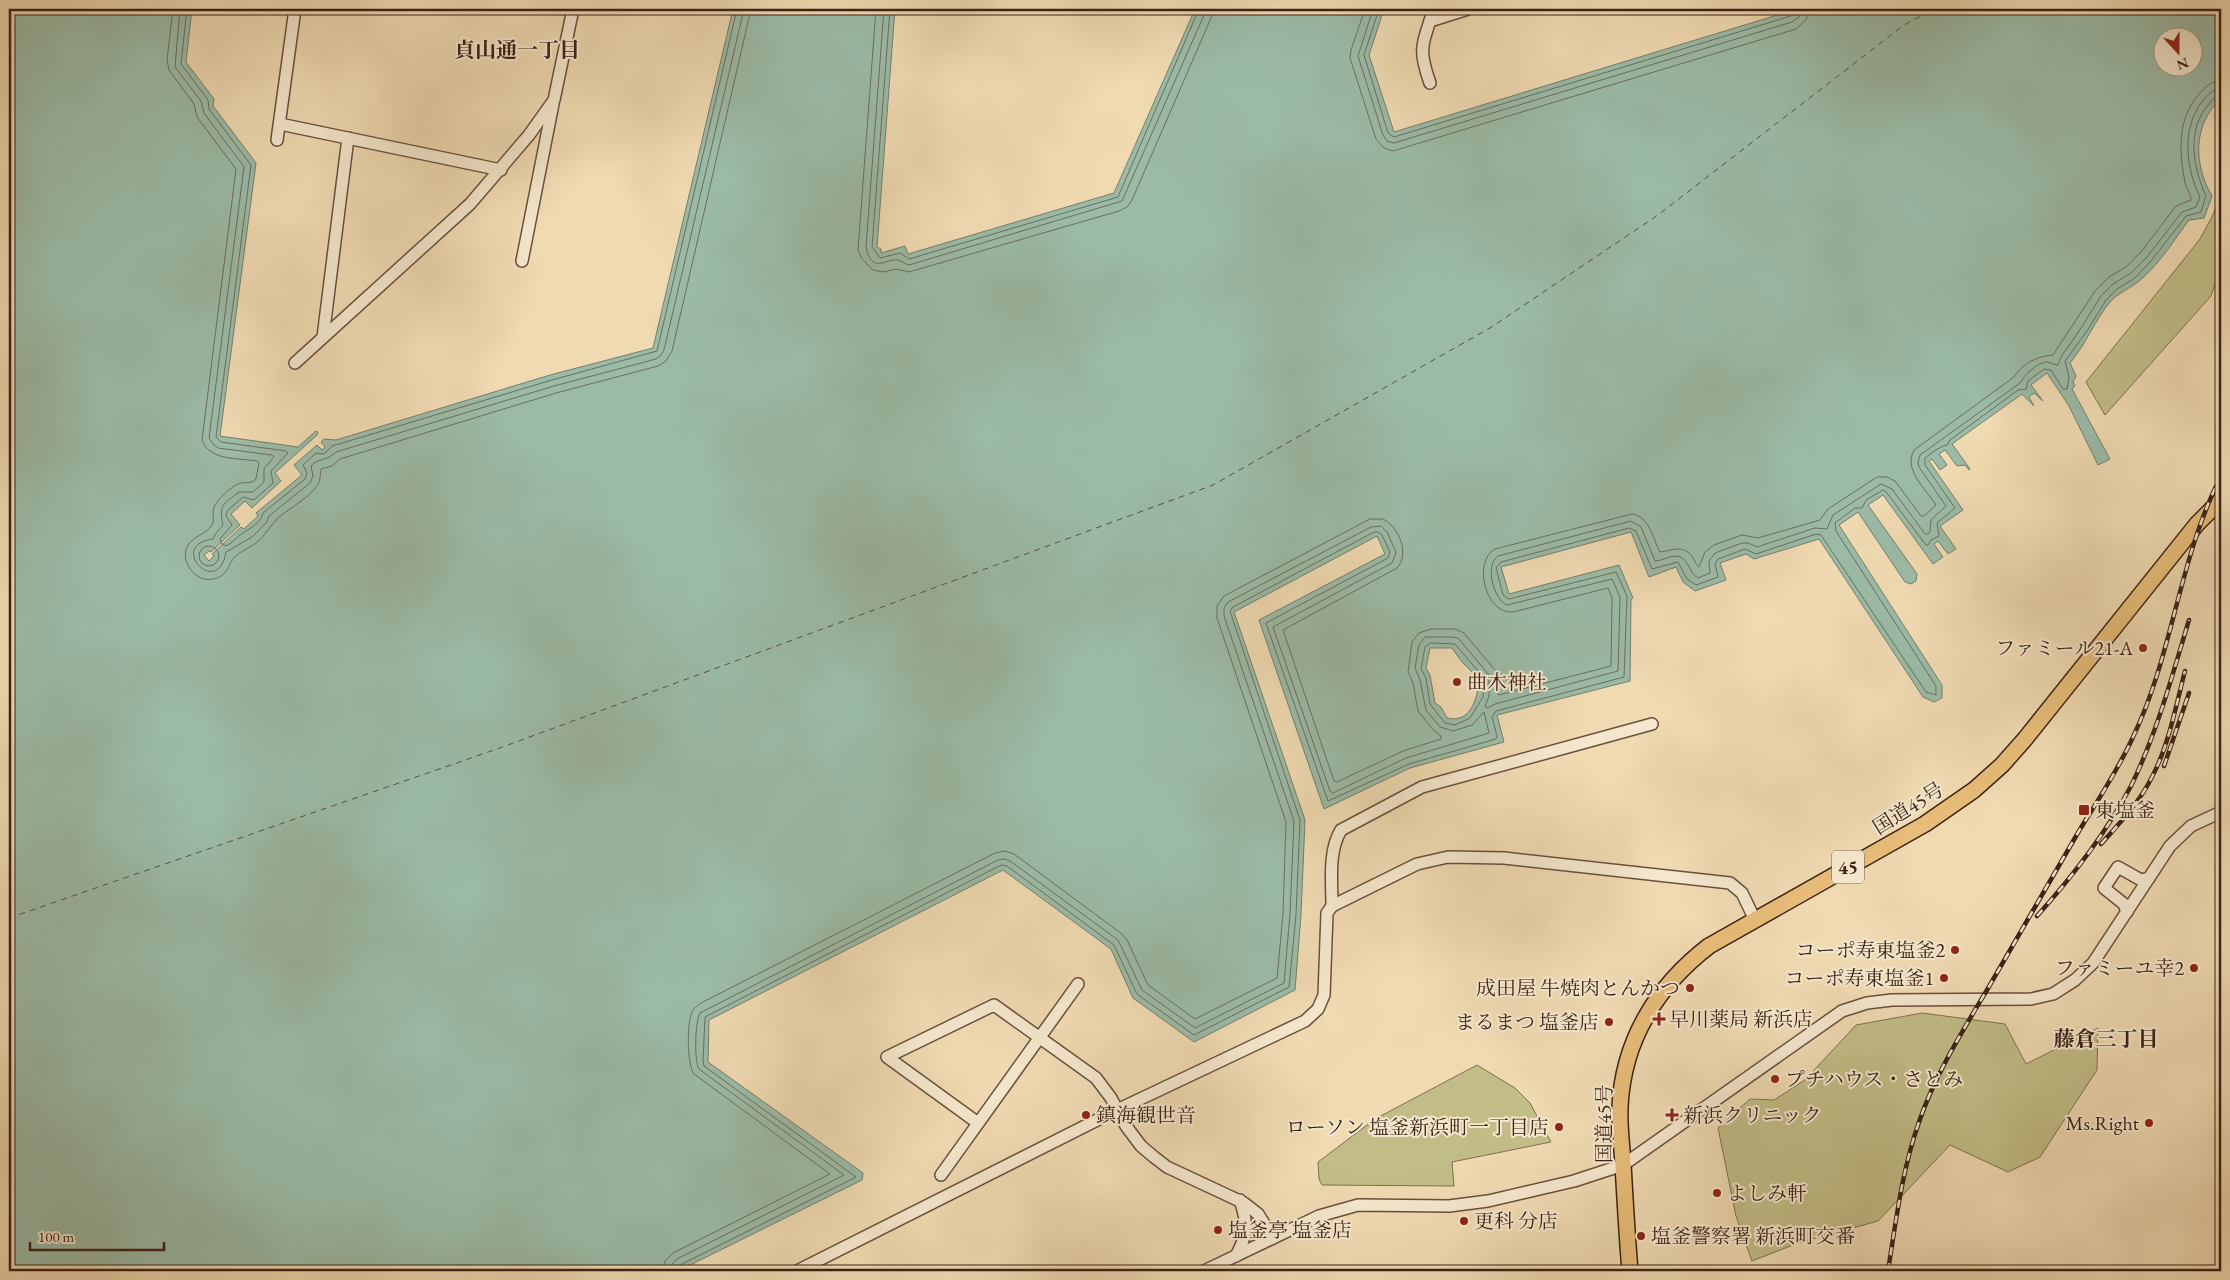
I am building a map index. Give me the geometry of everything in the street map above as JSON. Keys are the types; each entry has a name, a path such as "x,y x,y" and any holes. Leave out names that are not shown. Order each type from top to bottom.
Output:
{"highway":[{"name":"国道45号","path":"1630,1271 1620,1108 1624,1074 1631,1046 1653,1002 1689,961 1709,946 1924,824 1974,790 2002,765 2025,739 2197,524 2221,500"}],"street":[{"path":"277,140 295,9"},
{"path":"522,261 573,9"},
{"path":"1430,83 1422,61 1422,44 1434,9"},
{"path":"1430,21 1468,9"},
{"path":"295,362 470,204 501,170 554,100"},
{"path":"280,124 501,170"},
{"path":"323,337 348,138"},
{"path":"1332,906 1332,856 1341,830 1422,787 1652,724"},
{"path":"1204,1271 1319,1216 1339,1209 1358,1205 1449,1206 1488,1202 1574,1180 1623,1165 1842,1011 1867,1003 1892,1000 2031,999 2053,994 2075,980 2093,963 2170,846 2183,832 2204,819 2221,812"},
{"path":"797,1271 1117,1110 1312,1016 1322,1002 1324,995 1327,913 1332,906 1417,864 1448,857 1504,858 1730,884 1742,893 1755,920"},
{"path":"2127,912 2124,904 2104,888 2118,867 2141,880 2149,878"},
{"path":"941,1175 1078,984"},
{"path":"978,1123 886,1057 994,1005 1096,1078 1140,1146 1154,1158 1175,1170 1240,1200 1258,1214 1273,1238"},
{"path":"1236,1256 1244,1242 1246,1228 1246,1217 1240,1200"}],"shaded area":[{"path":"2221,194 2221,266 2211,296 2105,415 2086,382 2200,239 2212,217"},
{"path":"1922,1013 2005,1024 2026,1064 2098,1028 2097,1070 2040,1157 2008,1172 1950,1145 1878,1221 1798,1243 1752,1261 1736,1216 1718,1128 1750,1099 1774,1100 1805,1080 1856,1025"},
{"path":"1477,1065 1515,1088 1530,1103 1551,1142 1452,1162 1454,1186 1322,1185 1319,1179 1318,1162 1375,1119"}],"water":[{"path":"9,9 192,9 186,62 214,99 213,106 256,163 220,436 298,447 316,431 318,432 275,473 281,481 252,508 245,501 231,514 240,525 211,552 209,551 204,555 209,561 214,556 212,554 241,527 244,529 258,516 256,513 302,475 294,465 317,445 322,450 325,447 321,442 324,439 336,440 550,375 653,348 733,9 895,9 877,247 881,249 881,253 905,246 908,254 1114,193 1195,9 1384,9 1369,55 1394,132 1797,9 2221,9 2221,98 2205,120 2199,145 2201,171 2212,196 2204,218 2189,220 2153,268 2138,282 2110,302 2070,363 2076,376 2073,382 2075,386 2072,389 2110,459 2098,465 2069,406 2047,373 2031,385 2043,401 2034,393 2029,397 2034,406 2022,394 1952,444 1969,470 1965,465 1957,466 1945,450 1939,454 1947,465 1940,470 1932,459 1929,461 1963,510 1940,526 1956,549 1948,554 1938,541 1934,544 1943,557 1933,564 1883,495 1868,505 1917,574 1916,581 1911,584 1905,582 1858,512 1839,525 1942,685 1942,698 1934,702 1923,697 1819,539 1754,559 1746,554 1720,563 1726,580 1695,591 1683,582 1676,567 1649,577 1631,532 1501,567 1509,594 1619,565 1633,598 1631,599 1630,681 1497,715 1504,742 1410,768 1324,809 1259,620 1385,554 1377,536 1234,612 1305,820 1301,915 1295,990 1194,1042 1133,998 1111,949 1003,870 709,1020 708,1062 863,1173 862,1180 678,1271 9,1271","holes":["1430,648 1452,648 1462,662 1479,679 1477,694 1472,708 1462,717 1455,719 1447,718 1441,707 1435,703 1430,675 1426,668"]}],"ferry route":[{"path":"9,918 497,749 1213,485 1490,328 1658,215 1904,25 1934,9"}],"railway":[{"path":"1888,1271 1908,1158 1925,1105 1959,1038 2114,773 2133,737 2158,673 2195,540 2221,476"},
{"path":"2037,916 2088,854 2111,821 2131,786 2149,746 2189,620"},
{"path":"2101,844 2135,804 2158,765 2168,738 2185,671"},
{"path":"2164,766 2189,693"}],"place":[{"name":"ファミール21-A","path":"2143,648"},
{"name":"曲木神社","path":"1457,682"},
{"name":"東塩釜","path":"2084,810"},
{"name":"コーポ寿東塩釜2","path":"1955,950"},
{"name":"ファミーユ幸2","path":"2194,968"},
{"name":"コーポ寿東塩釜1","path":"1944,978"},
{"name":"成田屋 牛焼肉とんかつ","path":"1690,988"},
{"name":"早川薬局 新浜店","path":"1659,1019"},
{"name":"まるまつ 塩釜店","path":"1609,1022"},
{"name":"プチハウス・さとみ","path":"1775,1079"},
{"name":"鎮海観世音","path":"1086,1115"},
{"name":"新浜クリニック","path":"1672,1115"},
{"name":"Ms.Right","path":"2149,1123"},
{"name":"ローソン 塩釜新浜町一丁目店","path":"1559,1127"},
{"name":"よしみ軒","path":"1717,1193"},
{"name":"更科 分店","path":"1464,1221"},
{"name":"塩釜亭 塩釜店","path":"1218,1230"},
{"name":"塩釜警察署 新浜町交番","path":"1641,1236"}],"district":[{"name":"貞山通一丁目","path":"517,49"},
{"name":"藤倉三丁目","path":"2106,1038"}]}
